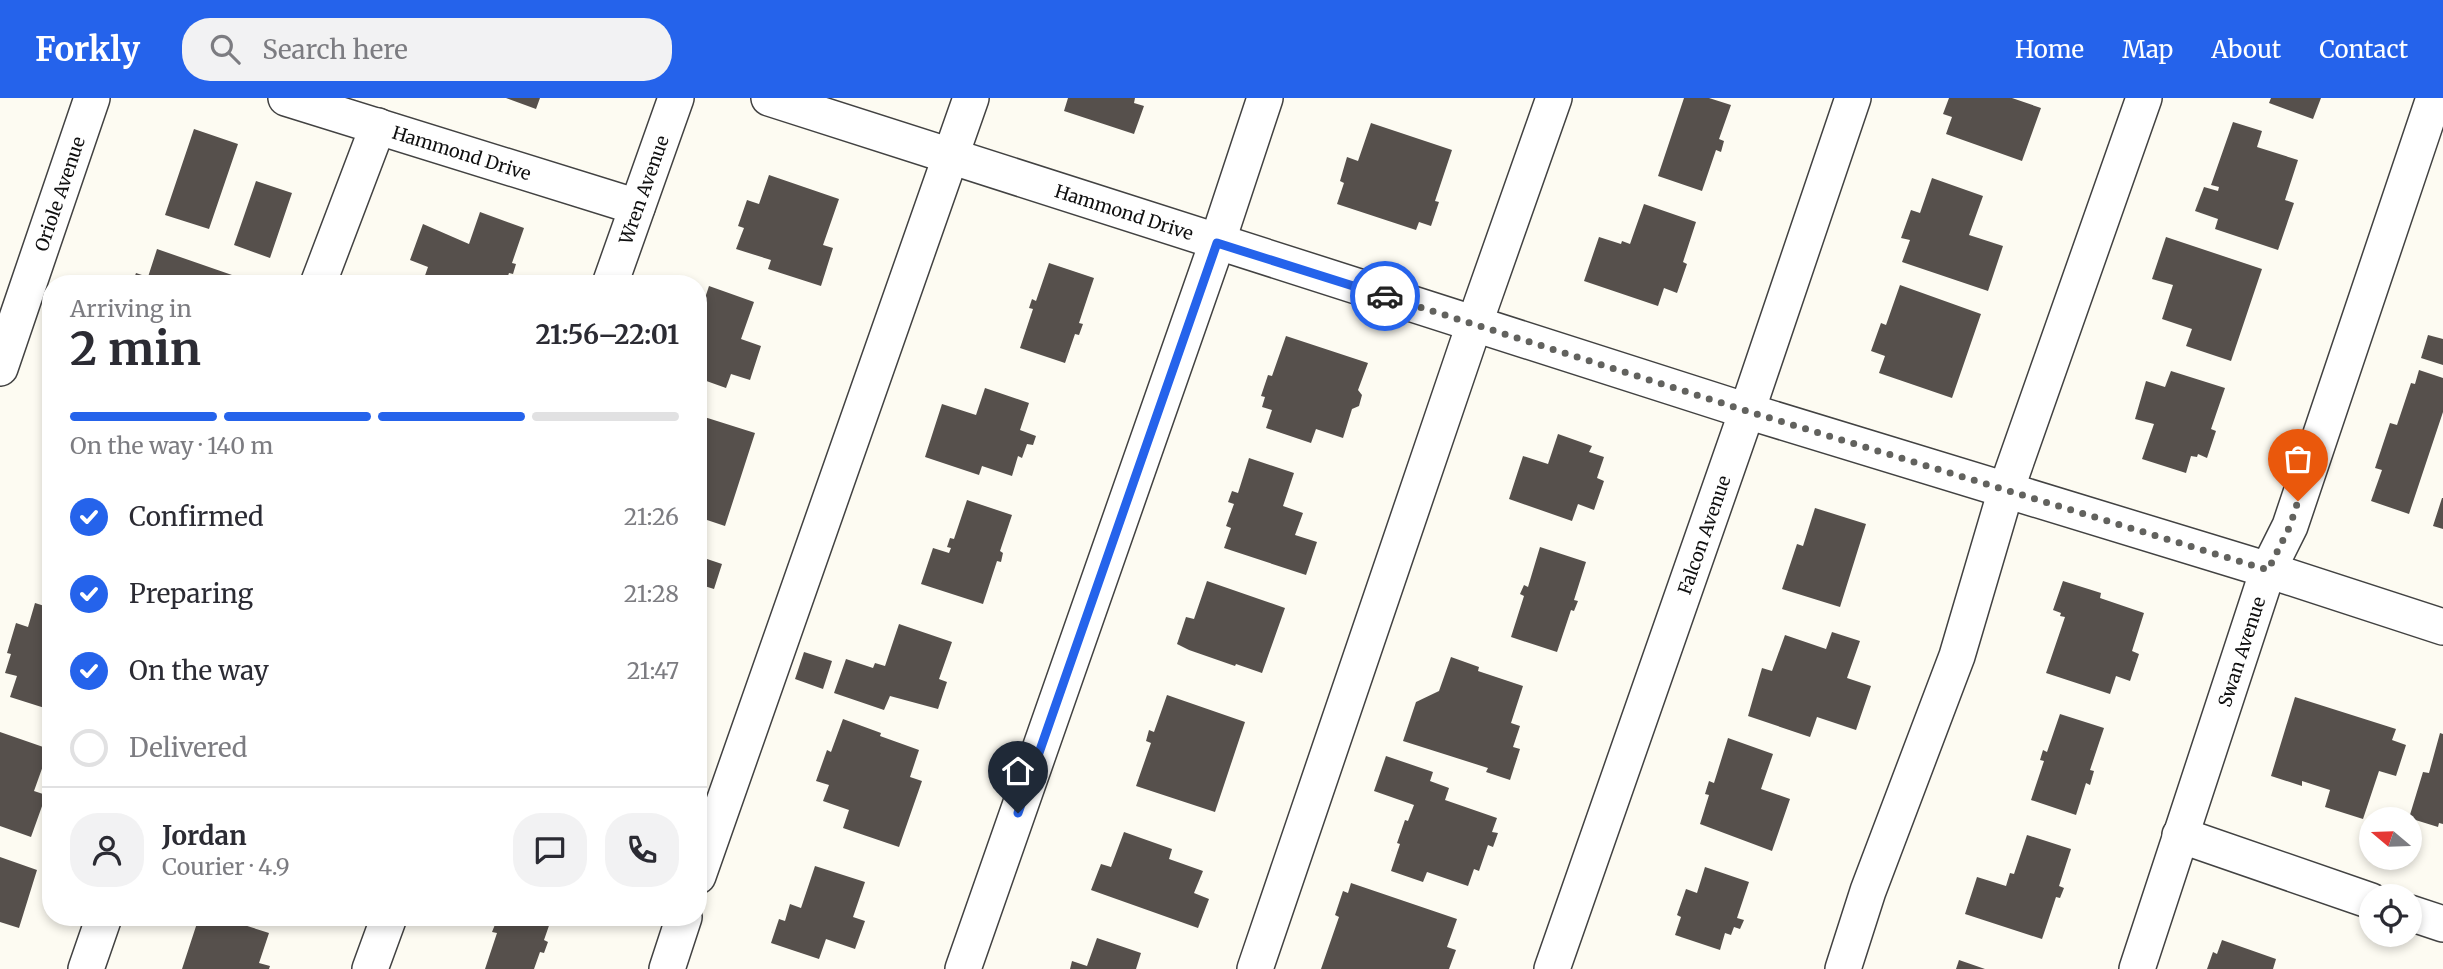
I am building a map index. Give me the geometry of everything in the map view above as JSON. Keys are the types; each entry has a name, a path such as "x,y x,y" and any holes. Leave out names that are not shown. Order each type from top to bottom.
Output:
{"street":[{"name":"Oriole Avenue","path":"0,368 92,98"},
{"name":"Hammond Drive","path":"286,98 337,106 378,126 637,207"},
{"name":"Wren Avenue","path":"613,275 676,98"},
{"name":"Hammond Drive","path":"769,98 1474,325 2443,626"},
{"path":"707,850 971,98"},
{"path":"963,969 1217,243 1265,98"},
{"path":"1255,969 1554,98"},
{"name":"Falcon Avenue","path":"1552,969 1853,98"},
{"path":"1843,969 1868,891 1957,656 2006,490 2144,98"},
{"name":"Swan Avenue","path":"2137,969 2268,570 2290,526 2434,98"},
{"path":"321,275 378,126"},
{"path":"2180,835 2359,897"},
{"path":"2422,917 2443,924"},
{"path":"86,969 101,926"},
{"path":"370,969 385,926"},
{"path":"667,969 681,926"}],"building":[{"path":"506,98 540,98 536,109"},
{"path":"1068,98 1135,98 1134,103 1144,106 1134,134 1064,111"},
{"path":"1684,98 1709,98 1731,105 1719,139 1724,141 1721,152 1716,150 1702,191 1658,176"},
{"path":"1949,98 2012,98 2041,108 2022,161 1946,134 1952,117 1943,114"},
{"path":"2271,98 2321,98 2313,119 2269,103"},
{"path":"2233,122 2262,131 2257,147 2298,160 2285,200 2294,203 2278,250 2215,229 2218,219 2195,211 2204,187 2218,191 2219,187 2211,185"},
{"path":"1371,123 1452,150 1435,201 1439,202 1431,226 1419,222 1416,230 1337,204 1344,183 1340,181 1347,157 1358,161"},
{"path":"194,129 238,144 209,229 165,215"},
{"path":"769,175 839,199 823,245 833,248 821,286 768,269 771,260 736,249 744,228 738,226 747,200 759,204"},
{"path":"1932,178 1983,196 1969,235 2003,246 1988,291 1902,262 1910,240 1901,238 1911,210 1920,213"},
{"path":"256,181 292,193 270,258 234,245"},
{"path":"1644,204 1696,222 1683,262 1687,264 1677,293 1664,288 1658,306 1584,281 1599,237 1630,244"},
{"path":"480,212 524,228 512,263 516,264 513,274 425,275 428,267 410,260 423,224 469,244"},
{"path":"2166,237 2262,269 2231,361 2186,346 2192,329 2162,319 2173,285 2152,279"},
{"path":"157,249 232,275 149,275"},
{"path":"1049,263 1094,278 1079,323 1083,324 1079,335 1075,334 1065,363 1020,348 1033,309 1029,308 1032,299 1036,301"},
{"path":"1900,285 1981,314 1952,398 1879,373 1885,356 1871,351 1881,323 1886,325"},
{"path":"709,286 754,302 741,339 761,346 750,380 731,374 726,388 707,381"},
{"path":"2428,335 2443,339 2443,365 2421,358"},
{"path":"1286,336 1368,363 1358,390 1362,395 1359,406 1352,409 1343,438 1316,429 1311,443 1266,428 1272,410 1262,407 1265,397 1261,396 1268,375 1272,376"},
{"path":"2419,370 2443,378 2443,412 2409,514 2371,501 2382,470 2375,468 2390,423 2397,425 2411,383 2415,384"},
{"path":"2171,371 2225,388 2211,429 2216,431 2207,458 2198,454 2197,457 2191,456 2186,473 2142,459 2154,424 2135,419 2146,381 2165,387"},
{"path":"985,388 1029,403 1020,430 1036,436 1033,445 1027,444 1022,458 1018,456 1012,476 982,466 979,475 925,457 942,404 976,415"},
{"path":"707,418 755,433 725,526 707,520"},
{"path":"1558,434 1592,446 1589,452 1604,457 1597,478 1604,481 1594,510 1578,504 1572,521 1509,499 1523,456 1548,464"},
{"path":"1249,458 1294,473 1283,506 1303,513 1295,535 1317,542 1306,575 1224,548 1231,528 1226,526 1234,504 1228,502 1232,491 1238,493"},
{"path":"2443,498 2443,529 2433,526"},
{"path":"967,500 1012,515 1000,551 1003,553 1001,562 997,561 983,604 921,584 933,548 949,553 951,548 947,547 950,538 954,539"},
{"path":"1815,508 1866,524 1840,607 1782,589 1797,544 1803,546"},
{"path":"1540,547 1586,562 1574,600 1578,601 1574,611 1571,610 1557,652 1511,637 1524,596 1520,594 1524,585 1528,587"},
{"path":"707,559 722,564 714,589 707,587"},
{"path":"1207,581 1285,608 1262,673 1177,644 1186,617 1194,619"},
{"path":"2063,581 2101,593 2100,598 2144,613 2132,651 2139,654 2130,681 2116,676 2110,694 2046,673 2065,617 2053,610"},
{"path":"35,603 42,605 42,707 10,697 17,676 5,673 11,654 7,653 16,623 28,627"},
{"path":"899,624 952,642 939,679 947,682 938,709 890,696 884,710 834,693 846,659 873,668 875,663 885,666"},
{"path":"1832,632 1860,641 1847,678 1871,686 1856,730 1817,717 1810,737 1748,716 1762,668 1772,671 1785,635 1826,649"},
{"path":"804,652 832,661 823,689 795,679"},
{"path":"1451,657 1479,667 1478,671 1523,686 1511,723 1520,726 1513,747 1520,749 1510,780 1486,772 1488,768 1403,741 1416,702 1439,691"},
{"path":"1167,695 1245,722 1215,812 1136,786 1151,743 1146,741 1149,730 1154,732"},
{"path":"2295,697 2396,729 2392,740 2406,745 2396,776 2379,771 2367,807 2359,807 2359,818 2325,807 2330,790 2302,781 2302,786 2271,776"},
{"path":"2060,714 2104,728 2090,770 2094,771 2090,785 2086,783 2076,815 2031,800 2044,761 2040,760 2043,750 2047,752"},
{"path":"843,719 919,750 910,777 922,781 899,847 843,828 849,810 823,801 829,785 816,781 827,750 831,752"},
{"path":"0,732 42,747 42,769 34,791 42,794 42,806 31,837 0,826"},
{"path":"2440,733 2443,734 2443,824 2439,823 2438,827 2422,822 2422,807 2412,807 2423,772 2429,773"},
{"path":"1728,738 1773,754 1761,789 1790,799 1772,851 1700,824 1709,795 1705,794 1709,781 1714,783"},
{"path":"1386,756 1433,772 1430,781 1449,788 1445,800 1497,818 1492,832 1498,833 1493,847 1488,845 1479,871 1474,869 1468,886 1427,872 1423,882 1391,871 1405,820 1408,821 1414,805 1374,791"},
{"path":"1124,832 1172,849 1169,859 1203,871 1194,893 1209,899 1198,928 1091,890 1101,864 1111,867"},
{"path":"2027,835 2071,849 2059,886 2064,888 2060,898 2056,897 2042,939 1965,914 1977,877 2006,886 2010,873 2014,874"},
{"path":"0,857 37,870 19,928 0,922"},
{"path":"815,866 865,882 853,917 865,921 855,949 826,939 819,959 771,943 779,919 785,921 790,904 801,908"},
{"path":"1705,867 1749,882 1737,918 1744,920 1740,929 1734,927 1731,935 1725,933 1720,950 1675,935 1681,917 1677,915 1686,889 1697,893"},
{"path":"1351,883 1457,919 1447,947 1456,950 1449,969 1321,969 1339,917 1335,915 1343,891 1348,893"},
{"path":"196,926 247,926 269,933 259,963 270,966 269,969 182,969"},
{"path":"494,926 549,926 544,940 548,942 544,953 540,952 534,969 485,969 497,933 492,932"},
{"path":"1097,938 1141,953 1136,969 1070,969 1072,961 1087,966"},
{"path":"2222,940 2276,959 2273,969 2207,969 2213,952 2217,954"},
{"path":"1959,960 1985,969 1956,969"}],"way so far":[{"path":"1385,296 1747,411 2268,570 2290,526 2298,501"}],"route":[{"path":"1018,813 1217,243 1385,296"}]}
